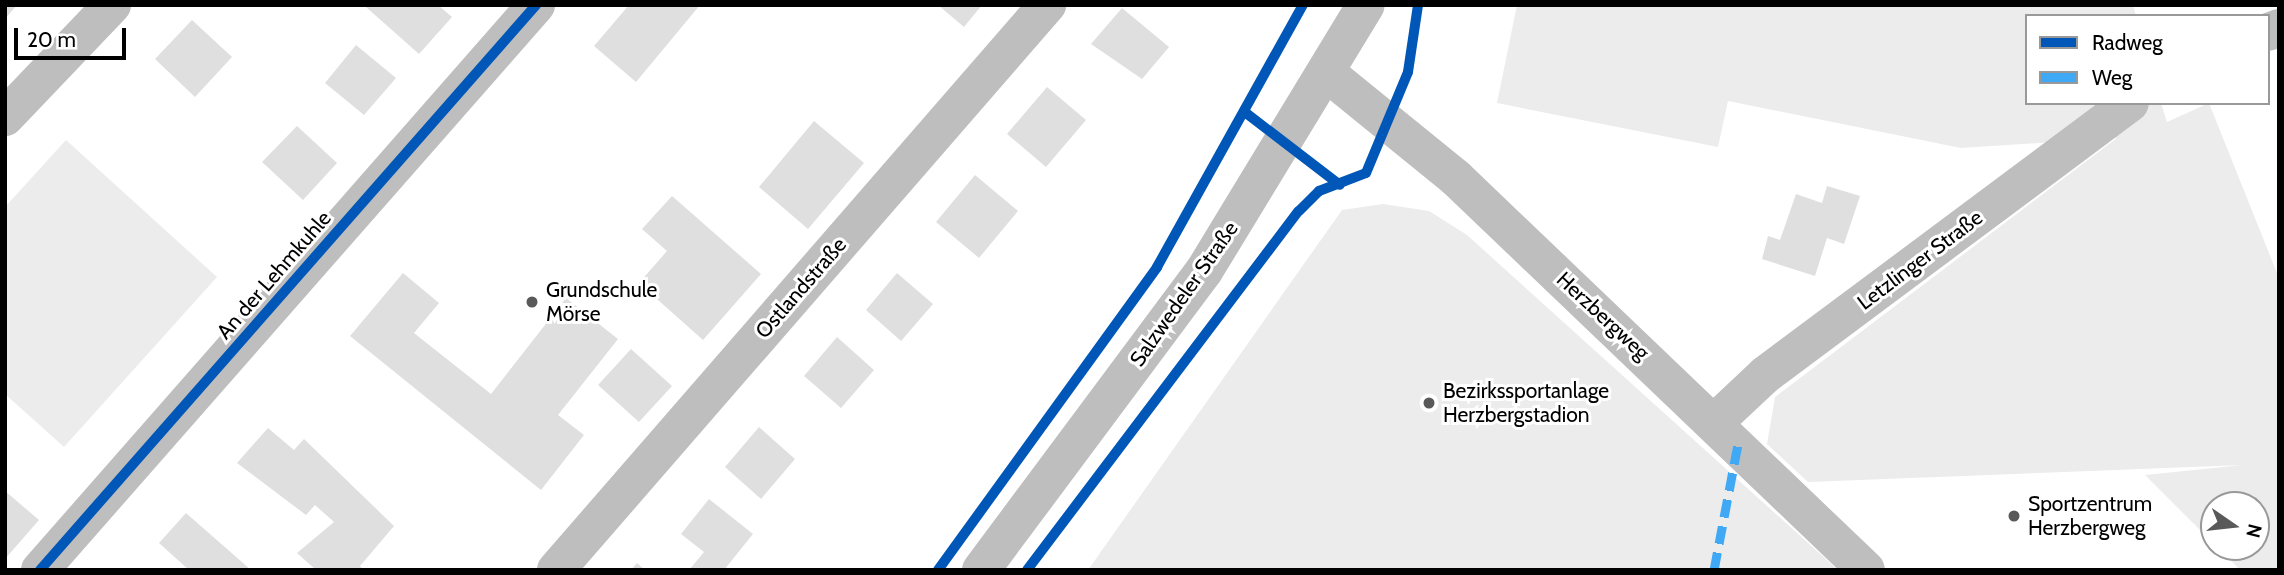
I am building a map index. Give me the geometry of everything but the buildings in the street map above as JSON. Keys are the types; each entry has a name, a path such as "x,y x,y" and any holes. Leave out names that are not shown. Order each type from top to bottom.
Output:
{"street":[{"path":"5,117 112,5"},
{"name":"An der Lehmkuhle","path":"40,570 536,5"},
{"name":"Ostlandstraße","path":"556,570 1047,5"},
{"name":"Salzwedeler Straße","path":"981,570 1204,271 1328,74 1366,5"},
{"name":"Herzbergweg","path":"1328,74 1457,178 1715,422 1866,570"},
{"name":"Letzlinger Straße","path":"1715,422 1765,375 2127,105"}],"shaded area":[{"path":"1517,5 2133,5 2135,14 2025,14 2025,105 2162,105 2167,122 2210,105 2279,278 2279,570 2240,570 2231,561 2270,561 2270,491 2200,491 2200,530 2145,475 2243,465 1808,482 1767,444 1775,397 2117,138 1961,148 1728,101 1718,147 1497,103"},
{"path":"66,140 217,277 64,447 5,394 5,207"},
{"name":"Bezirkssportanlage Herzbergstadion","path":"1383,204 1429,211 1467,235 1838,570 1088,570 1342,210"}],"marked path":[{"path":"1714,570 1738,444"}],"cycle path":[{"path":"40,570 536,5"},
{"path":"938,570 1157,267 1303,5"},
{"path":"1027,570 1299,211 1319,191 1366,173 1408,72 1418,5"},
{"path":"1246,113 1340,185"}],"place":[{"name":"Grundschule Mörse","path":"532,302"},
{"name":"Bezirkssportanlage Herzbergstadion","path":"1429,403"},
{"name":"Sportzentrum Herzbergweg","path":"2014,516"}]}
